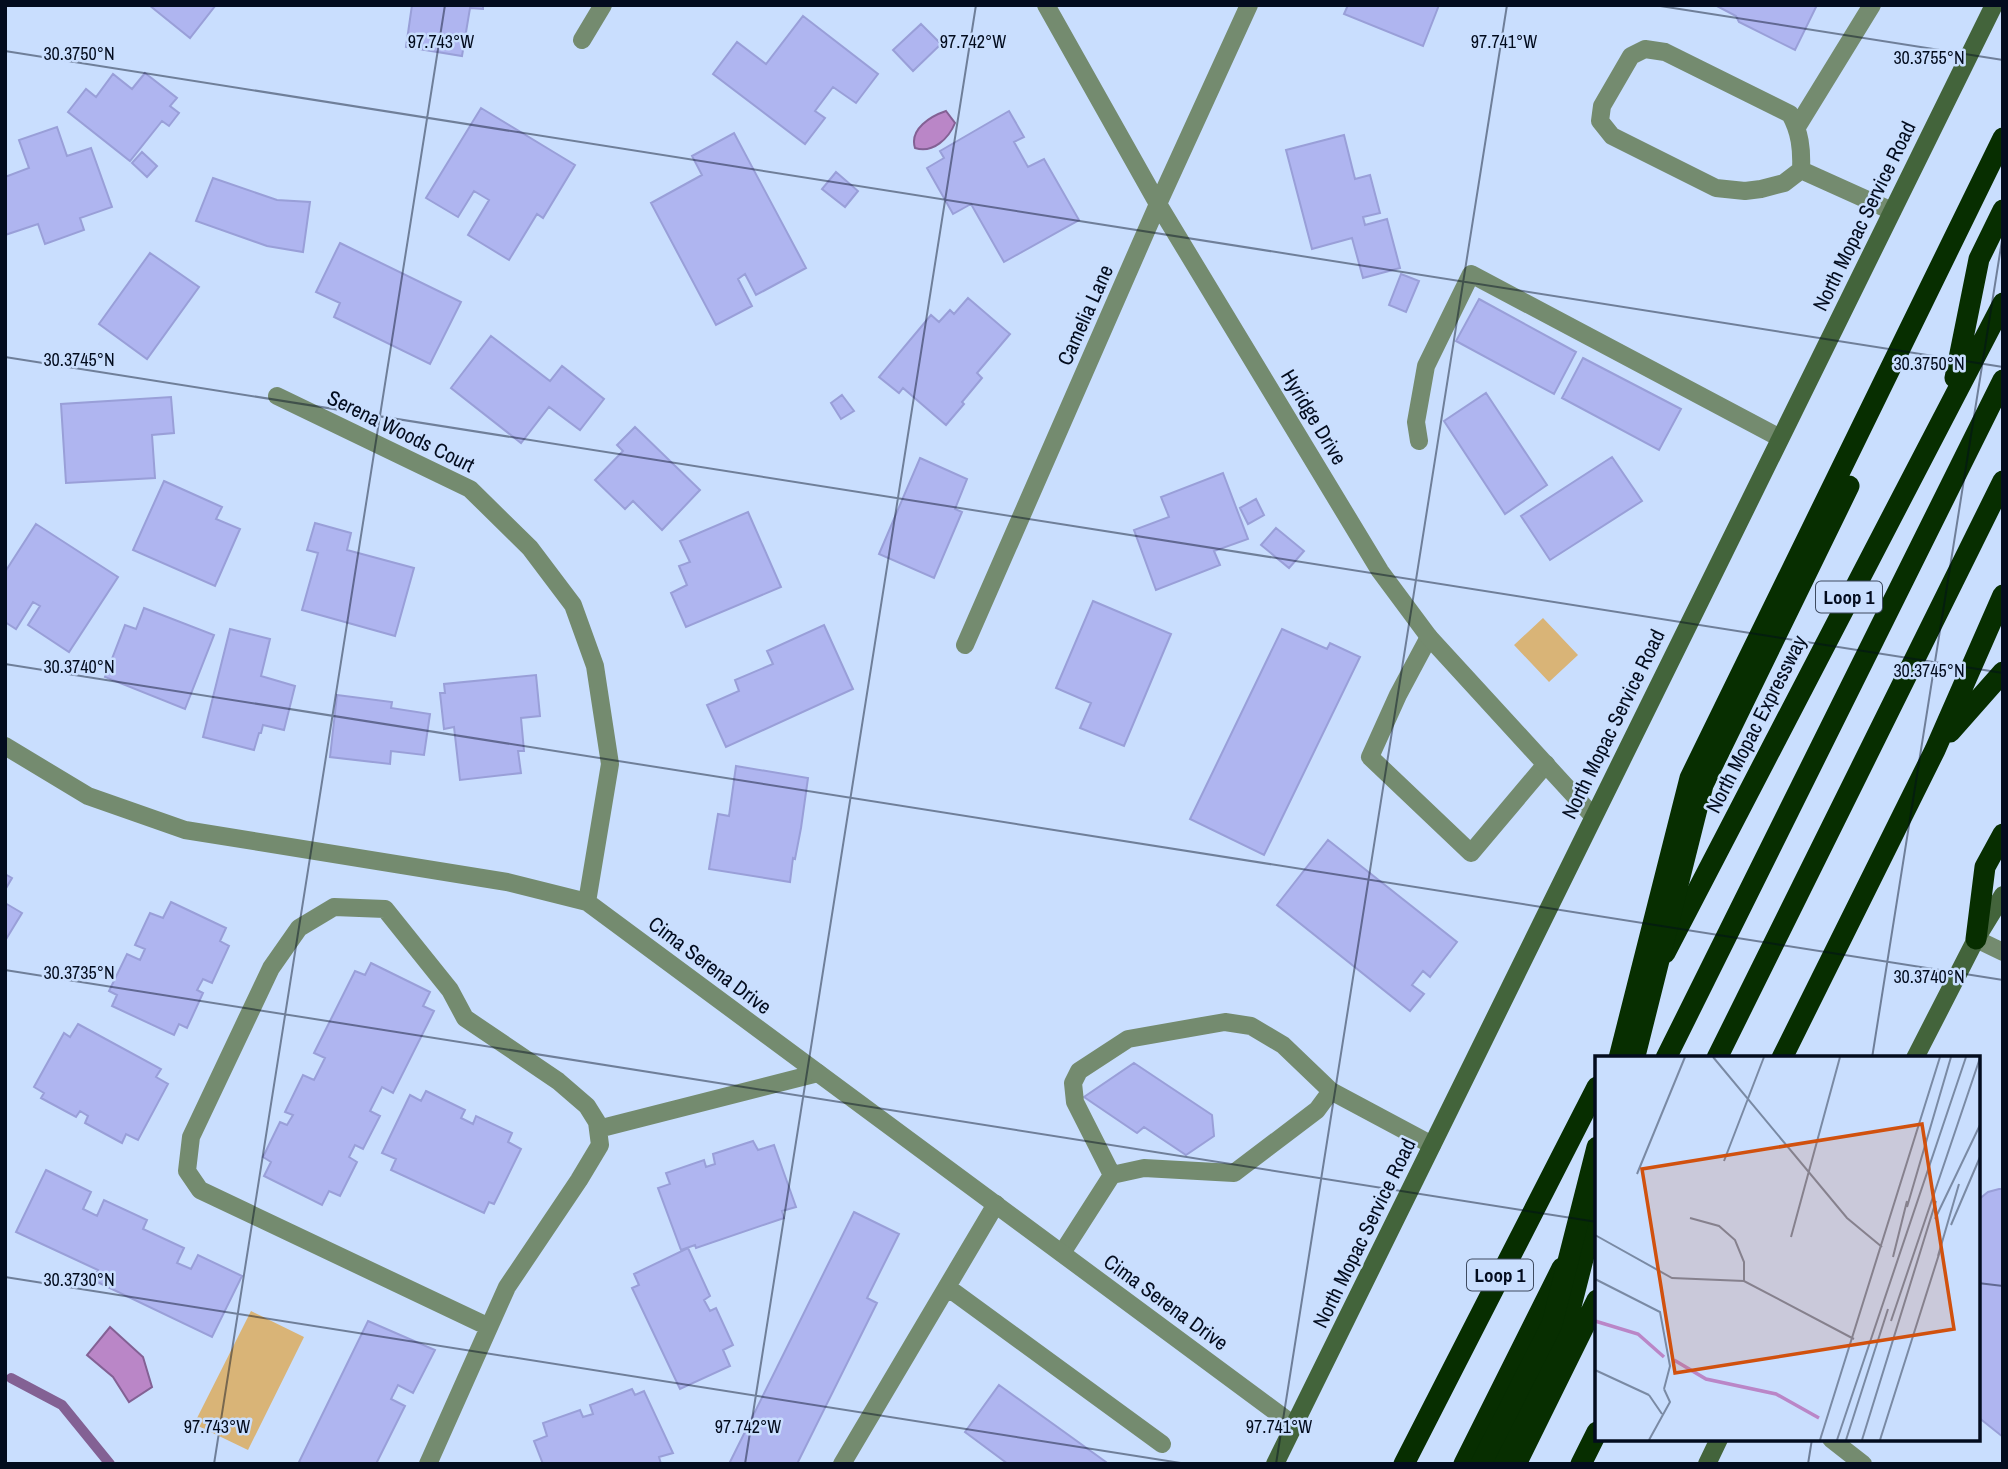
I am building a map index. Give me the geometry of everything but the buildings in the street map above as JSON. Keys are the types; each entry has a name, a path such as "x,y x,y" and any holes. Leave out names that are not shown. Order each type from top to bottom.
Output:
{"highway":[{"path":"1620,1056 1690,778 2003,138"},
{"path":"1635,1056 1703,785 2003,169"},
{"path":"1950,405 1979,259 2003,210"},
{"name":"North Mopac Expressway","path":"1613,1056 2003,303"},
{"path":"1667,1056 2003,380"},
{"path":"1718,1056 2003,481"},
{"path":"1783,1056 1935,750 2003,595"},
{"path":"1935,750 2003,672"},
{"path":"1976,939 1985,867 2003,834"},
{"name":"Loop 1","path":"1404,1464 1595,1091"},
{"path":"1481,1464 1552,1324 1595,1155"},
{"path":"1464,1464 1595,1201"},
{"path":"1498,1464 1566,1326 1595,1214"},
{"path":"1516,1464 1595,1304"},
{"path":"1581,1464 1595,1436"}],"main road":[{"name":"North Mopac Service Road","path":"1275,1464 1994,5"},
{"path":"1916,1056 1976,939 2003,895"},
{"path":"1707,1464 1718,1441"}],"street":[{"path":"582,40 603,5"},
{"name":"Hyridge Drive","path":"1046,5 1158,204 1380,570 1429,637 1593,816"},
{"name":"Camelia Lane","path":"965,645 1158,204 1249,5"},
{"path":"1797,127 1872,5"},
{"path":"1644,49 1665,52 1790,114 1797,127 1802,151 1801,170 1784,183 1761,189 1745,191 1716,188 1612,136 1600,121 1602,106 1631,56 1644,49"},
{"path":"1801,170 1892,211"},
{"path":"1419,441 1416,422 1426,366 1471,274 1780,438"},
{"name":"Serena Woods Court","path":"277,396 470,489 530,548 573,605 595,666 610,764 587,902"},
{"path":"1429,637 1398,695 1370,757 1471,853 1546,764"},
{"name":"Cima Serena Drive","path":"5,746 88,796 185,830 507,881 587,902 1295,1426"},
{"path":"428,1464 507,1287 600,1145 597,1122 587,1106 558,1081 465,1018 450,990 385,909 334,907 299,928 271,968 191,1137 187,1171 200,1190 489,1327"},
{"path":"1976,939 2003,952"},
{"path":"1112,1175 1075,1102 1073,1083 1079,1072 1128,1039 1225,1022 1251,1026 1283,1045 1331,1091 1432,1144"},
{"path":"598,1129 818,1073"},
{"path":"1062,1253 1112,1175 1144,1168 1234,1173 1317,1110 1331,1091"},
{"path":"842,1464 996,1204"},
{"path":"947,1287 1161,1444"},
{"path":"1834,1441 1863,1464"}],"shaded area":[{"path":"946,111 955,123 949,134 934,147 915,148 918,129 934,116"},
{"path":"1543,618 1578,655 1549,682 1514,645"},
{"path":"251,1311 304,1337 248,1450 194,1424"},
{"path":"110,1327 143,1357 152,1387 129,1402 113,1377 87,1355"}],"waterway":[{"path":"11,1378 62,1405 110,1464"}]}
